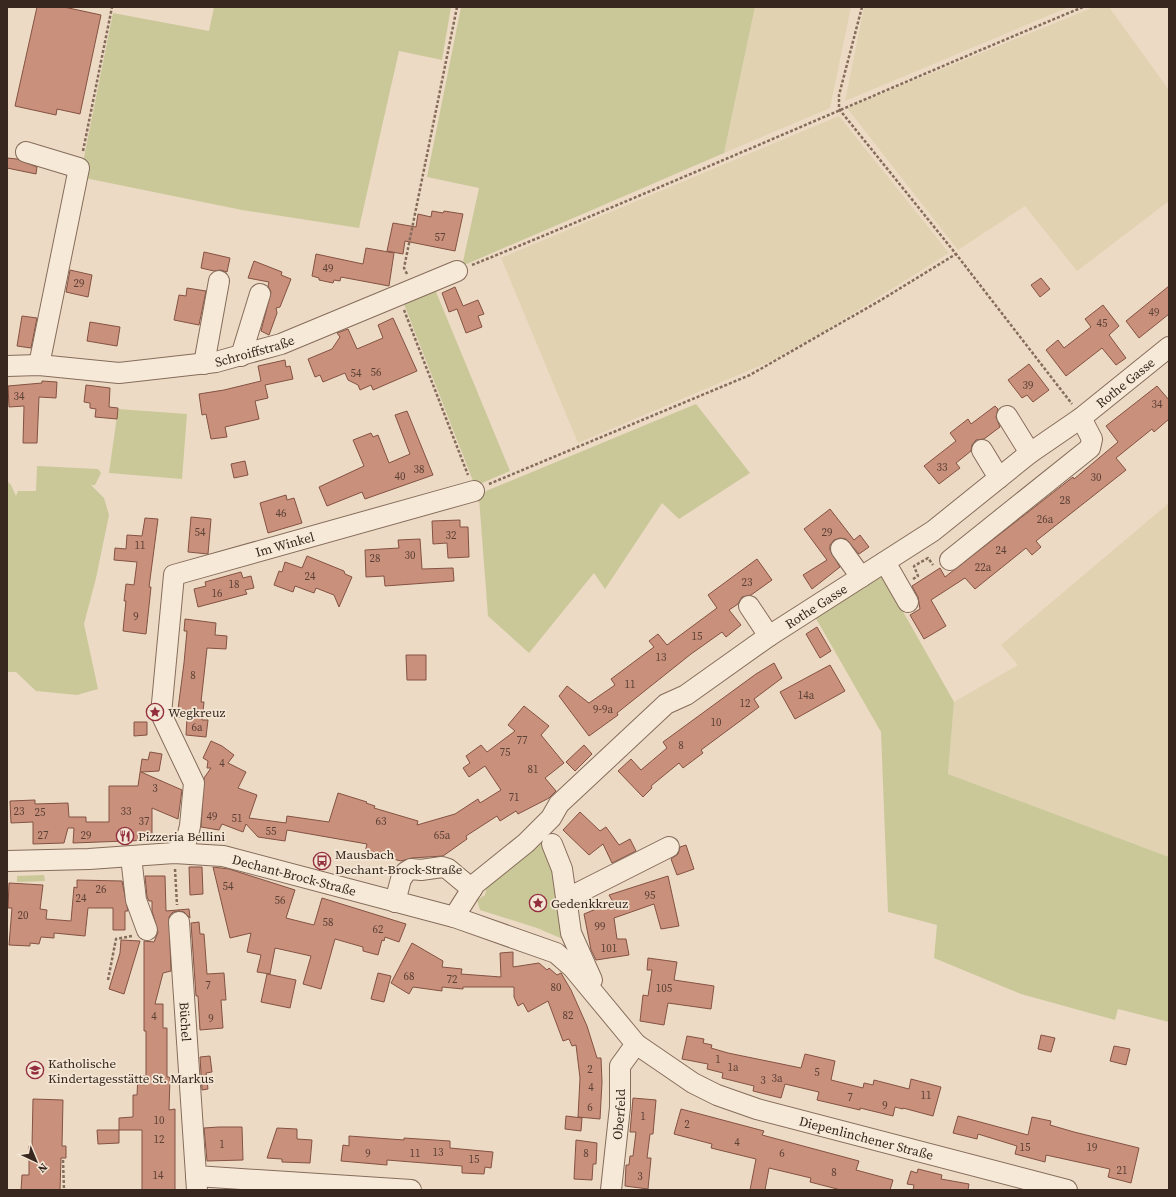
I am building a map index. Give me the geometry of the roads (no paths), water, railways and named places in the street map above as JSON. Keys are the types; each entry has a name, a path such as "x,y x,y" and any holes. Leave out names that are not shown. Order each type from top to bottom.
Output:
{"street":[{"path":"26,152 80,168 39,365"},
{"name":"Schroiffstraße","path":"7,366 39,365 119,373 204,364 241,356 281,344 461,269"},
{"path":"204,364 219,281"},
{"path":"241,356 260,294"},
{"name":"Rothe Gasse","path":"547,836 559,804 666,704 686,695 768,636 933,531 1030,453 1081,418 1169,347"},
{"path":"1007,416 1030,453"},
{"path":"942,563 1090,448 1092,439 1081,418"},
{"path":"982,450 1000,478"},
{"name":"Im Winkel","path":"174,853 186,842 190,826 194,783 161,714 174,576 474,491"},
{"path":"841,548 861,577"},
{"path":"885,562 904,595"},
{"path":"749,606 768,636"},
{"path":"454,917 475,884 526,843 547,836"},
{"name":"Dechant-Brock-Straße","path":"547,836 562,869 571,933 606,1009"},
{"path":"566,899 669,847"},
{"name":"Dechant-Brock-Straße","path":"7,861 33,862 131,857 174,853 223,856 454,917 556,953 573,968 636,1044 671,1069"},
{"path":"131,857 136,900 147,930"},
{"path":"394,902 401,879 406,872 411,869 421,870 442,867 448,869 472,889"},
{"name":"Büchel","path":"179,922 196,1183"},
{"name":"Oberfeld","path":"610,1190 620,1107 620,1066 636,1044"},
{"name":"Diepenlinchener Straße","path":"671,1069 717,1095 757,1108 1067,1190"},
{"path":"196,1183 411,1190"}],"place":[{"name":"Wegkreuz","path":"155,712"},
{"name":"Pizzeria Bellini","path":"125,836"},
{"name":"Mausbach Dechant-Brock-Straße","path":"322,861"},
{"name":"Gedenkkreuz","path":"538,903"},
{"name":"Katholische Kindertagesstätte St. Markus","path":"35,1070"}]}
